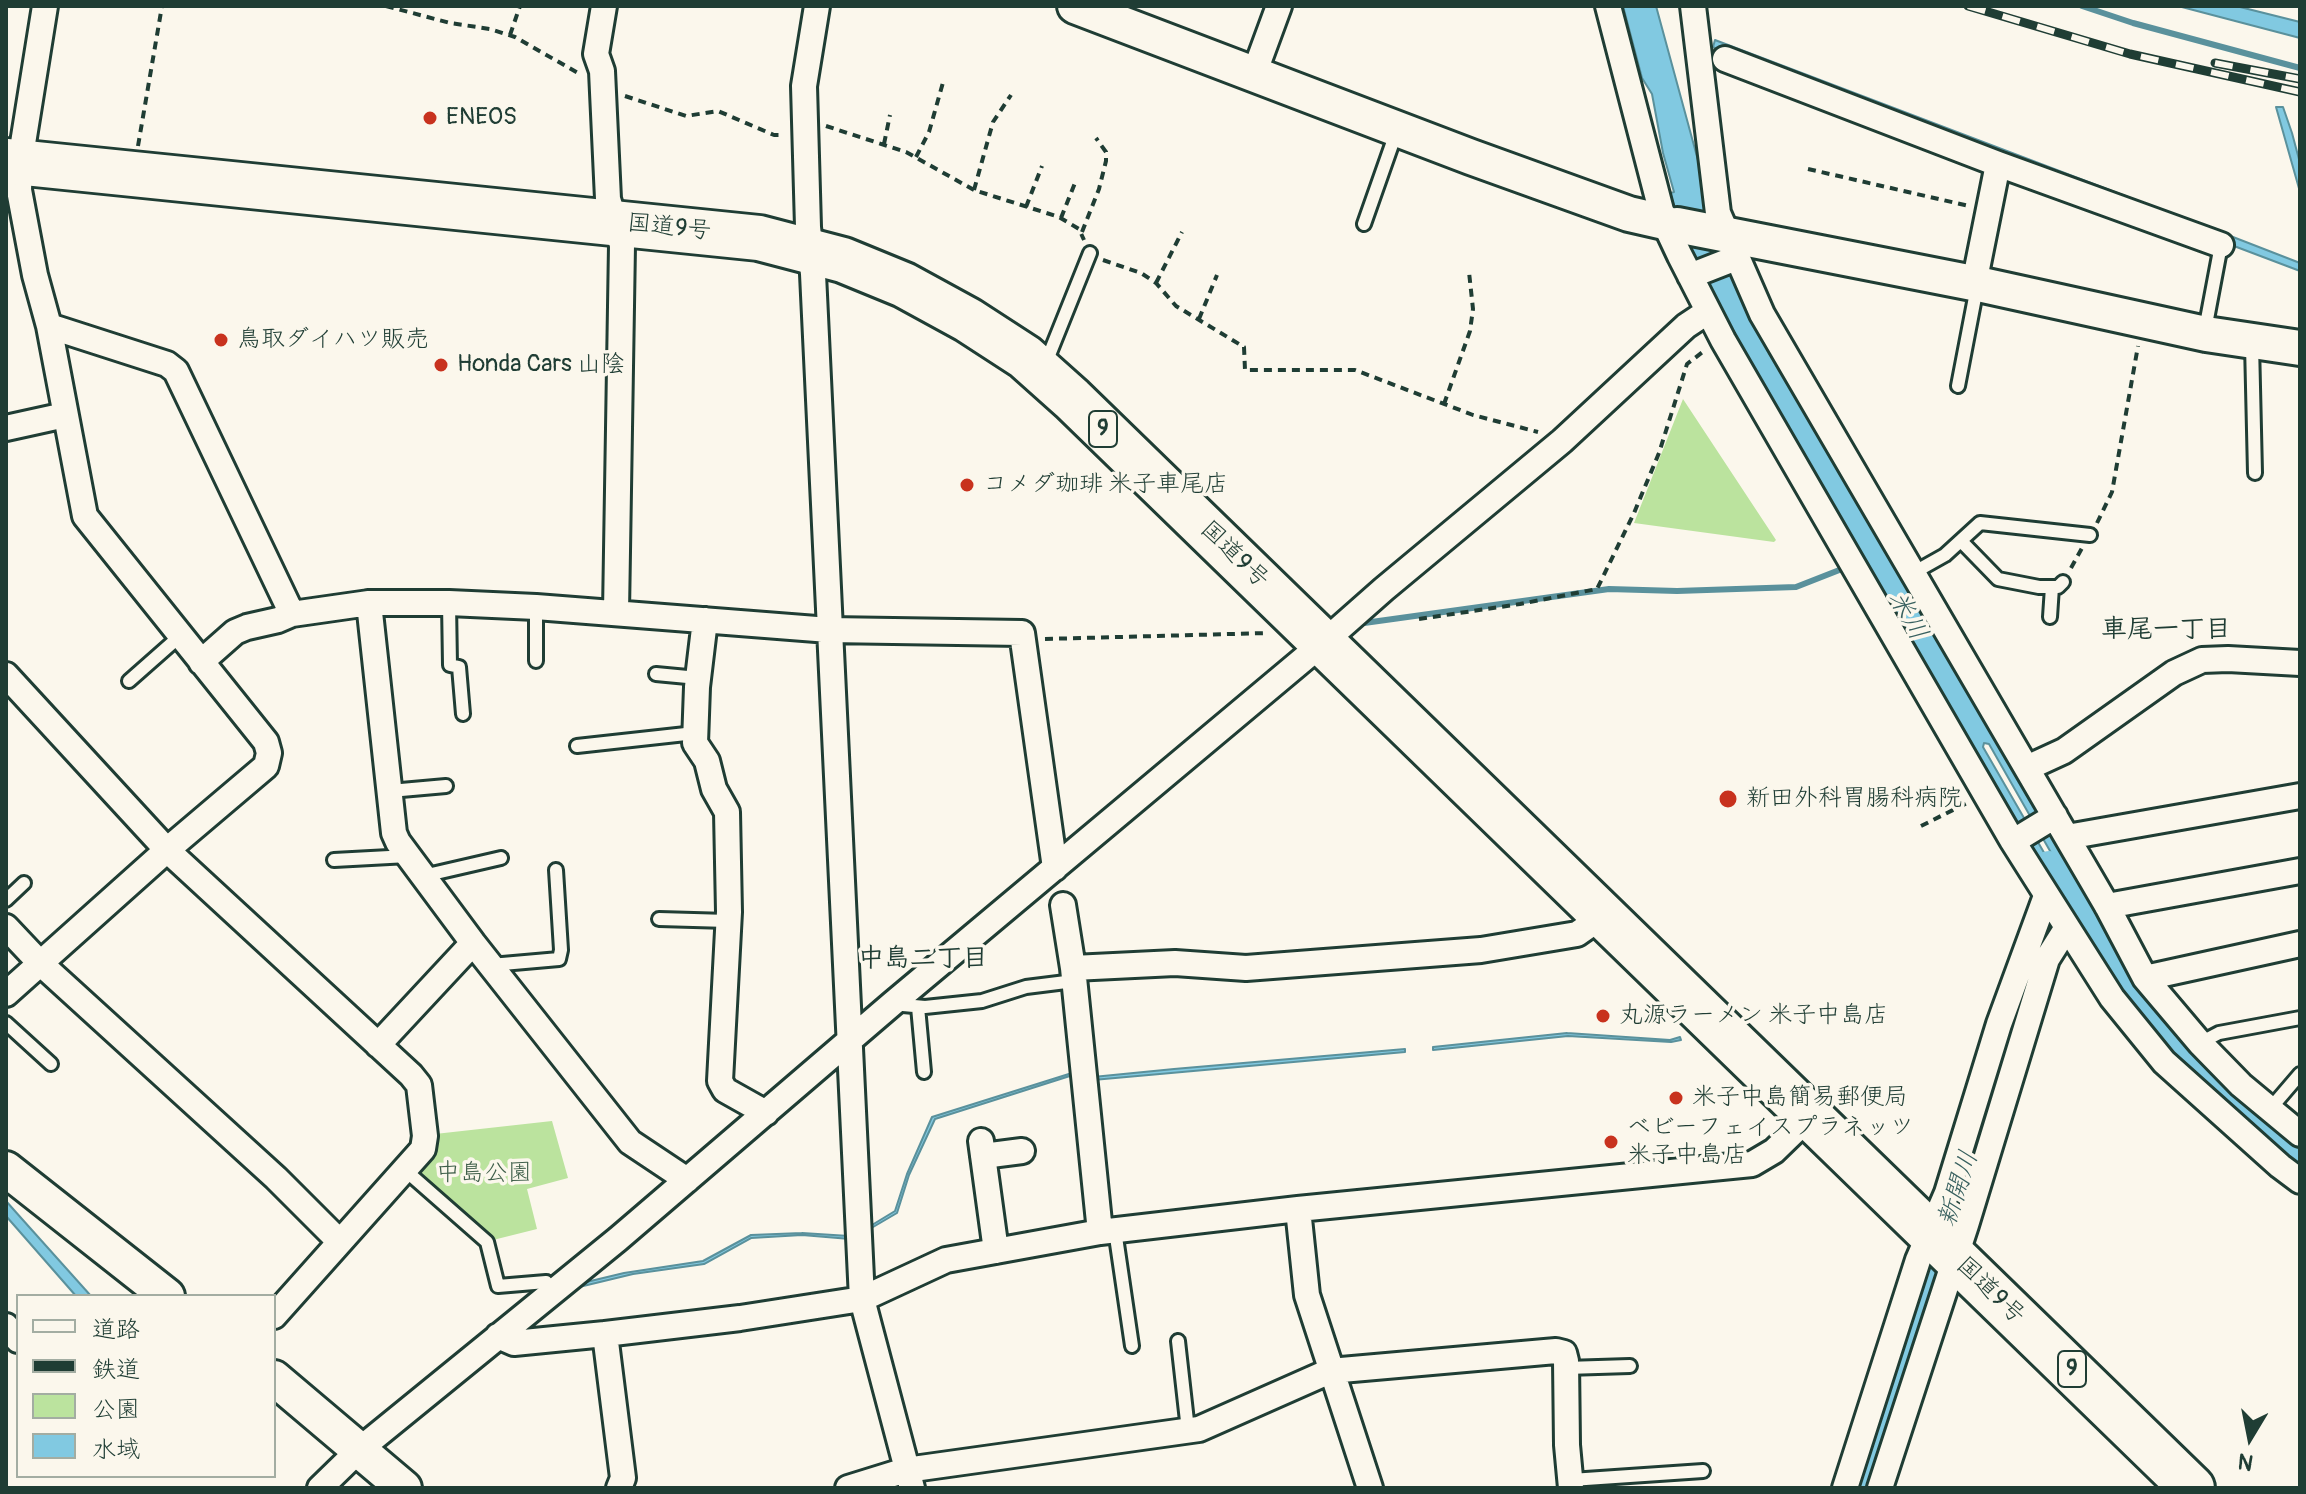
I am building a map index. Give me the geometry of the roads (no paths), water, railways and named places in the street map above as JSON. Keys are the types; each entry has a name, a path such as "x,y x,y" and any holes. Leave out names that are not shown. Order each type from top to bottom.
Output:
{"highway":[{"name":"国道9号","path":"13,162 759,238 843,260 904,285 968,320 1025,357 1042,372 1324,642 2192,1488"}],"street":[{"path":"6,994 266,766 269,758 266,742 85,516 49,326 35,275 13,162 45,6"},
{"path":"604,6 596,54 602,71 608,199 622,245 616,612"},
{"path":"817,6 804,86 804,120 862,1299 909,1479"},
{"path":"1075,6 1138,23 1254,74 1397,129 1629,214 1670,224 1729,246 1976,284 2205,333 2300,348"},
{"path":"1254,74 1279,6"},
{"path":"1608,6 1670,224 1707,312 2018,839 2066,929 2112,998 2155,1051 2226,1095 2270,1109 2300,1134"},
{"path":"1693,6 1718,213 1729,246 1762,314 2107,906 2145,978 2200,1043 2226,1095 2300,1181"},
{"path":"1725,59 1998,164 2221,245"},
{"path":"1976,284 1998,164"},
{"path":"1693,275 1729,246"},
{"path":"320,1488 359,1450 618,1239 892,1004 1562,441 1686,326 1707,312"},
{"path":"49,326 167,364 176,371 292,614"},
{"path":"6,428 65,415"},
{"path":"201,662 235,632 292,614 369,603 536,607 829,630 1022,633 1055,868"},
{"path":"369,603 394,833 473,943 630,1142 687,1180"},
{"path":"705,620 695,743 707,761 714,789 727,812 728,921 720,1081 725,1090 766,1113"},
{"path":"2027,768 2064,751 2174,673 2202,660 2300,663"},
{"path":"6,675 167,850 416,1080 421,1093 424,1144 405,1170 276,1314"},
{"path":"2018,839 2057,824 2300,796"},
{"path":"2107,906 2300,871"},
{"path":"1942,1244 1947,1193 1999,1024 2046,896"},
{"path":"1063,905 1107,1231"},
{"path":"1074,975 1175,963 1246,968 1481,950 1577,934 1604,915"},
{"path":"6,927 40,963 276,1178 340,1242"},
{"path":"1880,1488 1942,1244 2047,959 2066,929"},
{"path":"378,1045 473,943"},
{"path":"2145,978 2300,944"},
{"path":"498,1336 514,1343 605,1334 862,1299 946,1260 1107,1231 1752,1164 1774,1151 1809,1117"},
{"path":"996,1251 982,1149 1022,1151"},
{"path":"6,1169 164,1294"},
{"path":"1298,1209 1307,1295 1370,1488"},
{"path":"1845,1488 1918,1260 1942,1244"},
{"path":"605,1334 623,1478 619,1488"},
{"path":"848,1488 1199,1429 1330,1371 1556,1351 1564,1353 1566,1368 1571,1484"},
{"path":"276,1380 404,1488"}],"lane":[{"path":"1364,224 1397,129"},
{"path":"2205,333 2221,245"},
{"path":"1042,372 1090,253"},
{"path":"1958,386 1976,284"},
{"path":"2251,341 2255,473"},
{"path":"1913,573 1945,555 1980,523 2090,535"},
{"path":"1961,541 1998,579 2058,585 2050,617"},
{"path":"449,603 450,665 459,667 463,714"},
{"path":"536,607 536,661"},
{"path":"129,681 180,636"},
{"path":"656,674 698,678"},
{"path":"577,746 695,733"},
{"path":"390,791 446,786"},
{"path":"334,860 408,856"},
{"path":"423,876 501,858"},
{"path":"491,965 559,959 556,870"},
{"path":"6,900 24,883"},
{"path":"659,919 728,921"},
{"path":"892,1004 918,1007 982,1001 1074,975"},
{"path":"918,1007 924,1072"},
{"path":"2200,1043 2219,1033 2300,1018"},
{"path":"6,1023 51,1064"},
{"path":"2270,1109 2300,1074"},
{"path":"405,1170 487,1242 498,1286 546,1282 550,1293"},
{"path":"1107,1231 1132,1346"},
{"path":"1178,1341 1188,1430"},
{"path":"1566,1368 1630,1366"},
{"path":"1571,1484 1703,1471"}],"water":[{"name":"新開川","path":"1623,6 1656,6 1705,186 2092,900 2081,906 1989,744 1984,743 1983,747 2061,882 2080,907 2071,912 2063,900 2046,939 1878,1453 1871,1488 1851,1488 2057,890 2018,828 1694,267 1670,193 1674,192 1652,94 1642,78"},
{"path":"2178,6 2236,6 2300,22 2300,38"},
{"path":"1715,40 2300,263 2300,271 1724,53 1713,47"},
{"path":"2276,107 2283,107 2292,133 2300,163 2300,192"},
{"path":"1567,1033 1670,1040 1680,1037 1681,1040 1671,1042 1568,1036 1433,1050 1433,1047"},
{"path":"1405,1049 1405,1052 1093,1080 1093,1077"},
{"path":"1072,1073 935,1119 909,1175 897,1213 868,1230 895,1211 907,1174 932,1117"},
{"path":"6,1201 89,1294 74,1294 6,1216"},
{"path":"802,1233 849,1236 850,1239 802,1235 751,1238 704,1264 633,1274 575,1288 574,1285 624,1273 703,1261 751,1235"}],"waterway":[{"path":"2082,6 2133,23 2300,68"},
{"path":"1357,624 1609,589 1677,591 1796,587 1847,567"},
{"name":"米川","path":"2049,869 2163,1030 2249,1112 2300,1152"}],"railway":[{"path":"1968,6 2130,54 2300,92"},
{"path":"2215,63 2300,79"}],"place":[{"name":"ENEOS","path":"430,118"},
{"name":"鳥取ダイハツ販売","path":"221,340"},
{"name":"Honda Cars 山陰","path":"441,365"},
{"name":"コメダ珈琲 米子車尾店","path":"967,485"},
{"name":"新田外科胃腸科病院","path":"1728,799"},
{"name":"丸源ラーメン 米子中島店","path":"1603,1016"},
{"name":"米子中島簡易郵便局","path":"1676,1098"},
{"name":"ベビーフェイスプラネッツ 米子中島店","path":"1611,1142"}],"district":[{"name":"車尾一丁目","path":"2166,630"},
{"name":"中島二丁目","path":"923,959"}],"park label":[{"name":"中島公園","path":"484,1174"}]}
